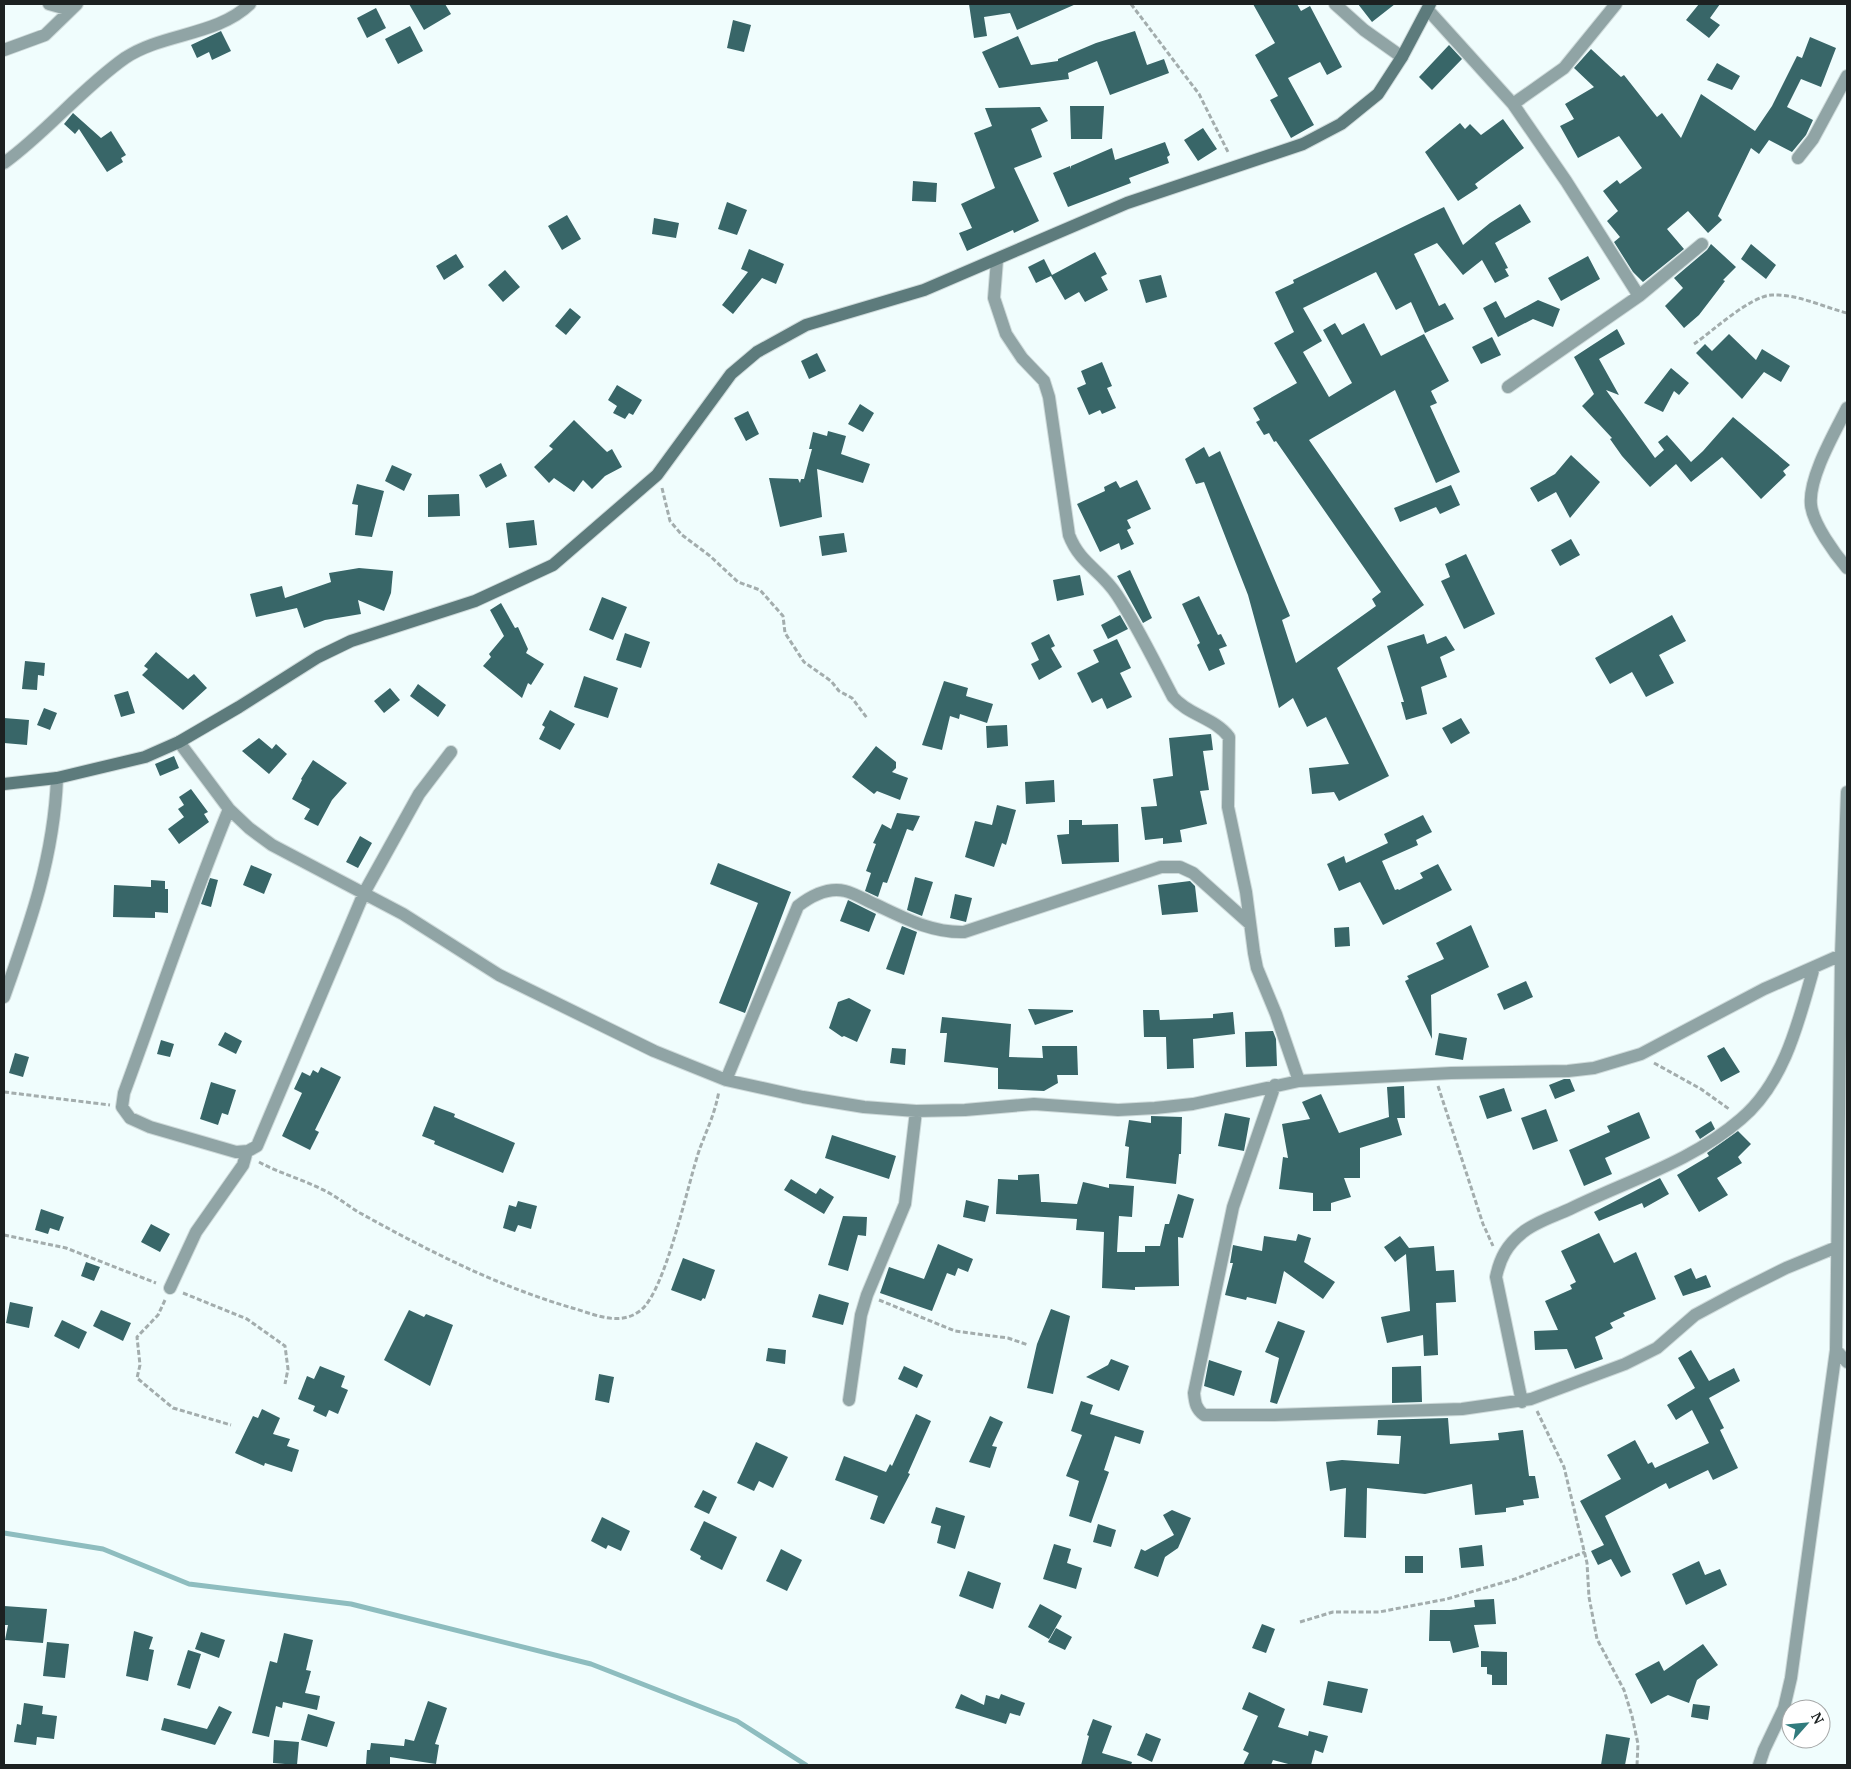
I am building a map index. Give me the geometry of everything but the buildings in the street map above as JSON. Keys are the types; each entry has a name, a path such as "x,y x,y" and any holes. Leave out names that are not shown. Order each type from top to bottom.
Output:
{"street":[{"path":"49,4 74,7"},
{"path":"4,163 31,143 86,90 124,59 154,44 231,18 250,4"},
{"path":"1334,4 1364,30 1402,58"},
{"path":"1513,104 1564,68 1616,4"},
{"path":"4,50 45,35 74,7"},
{"path":"4,784 57,778 145,757 179,742 318,657 351,641 475,601 553,565 657,475 731,374 758,352 806,325 924,290 1127,203 1303,144 1341,124 1378,94 1402,58 1429,7 1513,104 1566,181 1639,296"},
{"path":"1798,158 1813,139 1847,76"},
{"path":"1508,387 1639,296 1702,244"},
{"path":"997,260 994,298 1006,334 1022,358 1044,381 1049,397 1070,535 1074,548 1081,559 1107,580 1118,596 1173,697 1185,710 1221,728 1229,737 1231,744 1228,807 1246,892 1258,968 1299,1081"},
{"path":"1847,408 1824,455 1811,500 1812,510 1827,540 1847,568"},
{"path":"179,742 229,809 249,828 272,844 403,914 499,975 654,1051 724,1079 812,1098 864,1106 916,1111 965,1110 1034,1104 1118,1110 1193,1104 1299,1081 1434,1074 1568,1071 1594,1068 1641,1054 1764,989 1841,955"},
{"path":"229,809 199,883 164,986 124,1093 122,1107 130,1118 150,1127 236,1152 250,1150 257,1146 364,893 419,794 450,752"},
{"path":"4,997 29,927 47,864 56,816 57,778"},
{"path":"1759,1765 1784,1708 1791,1678 1836,1350 1841,955 1847,792"},
{"path":"724,1079 798,906 820,893 845,891 914,923 947,932 964,932 1161,867 1180,867 1193,873 1250,924"},
{"path":"1526,1401 1496,1277 1500,1260 1508,1246 1524,1232 1612,1188 1693,1153 1742,1119 1767,1092 1781,1067 1804,1003 1814,967"},
{"path":"1275,1085 1232,1207 1194,1393 1198,1411 1204,1415 1274,1415 1462,1409 1526,1401 1625,1364 1656,1348 1695,1315 1786,1268 1837,1247"},
{"path":"849,1400 861,1315 867,1295 904,1204 916,1111"},
{"path":"170,1288 196,1232 243,1165 250,1150"},
{"path":"1836,1350 1847,1362"}],"path":[{"path":"1131,4 1198,94 1236,168"},
{"path":"1694,344 1741,310 1766,296 1774,295 1800,299 1847,313"},
{"path":"657,475 670,521 682,535 710,556 738,582 760,590 783,616 785,633 804,662 831,681 839,691 852,698 867,718"},
{"path":"1641,1054 1701,1088 1742,1119"},
{"path":"1434,1074 1483,1224 1500,1260"},
{"path":"250,1150 259,1163 319,1188 383,1226 491,1280 534,1296 608,1319 626,1318 641,1310 649,1300 658,1282 671,1247 700,1149 714,1116 724,1079"},
{"path":"4,1092 122,1107"},
{"path":"4,1235 66,1248 247,1319 270,1332 286,1346 288,1369 284,1384"},
{"path":"170,1288 158,1315 137,1337 140,1365 137,1378 173,1408 231,1425"},
{"path":"867,1295 954,1331 1008,1338 1028,1345"},
{"path":"1526,1401 1564,1467 1585,1552 1589,1596 1597,1639 1624,1690 1638,1744 1637,1765"},
{"path":"1300,1622 1333,1612 1379,1612 1447,1599 1515,1580 1585,1552"}],"waterway":[{"path":"4,1533 103,1549 189,1584 351,1604 591,1664 737,1721 806,1765"}]}
